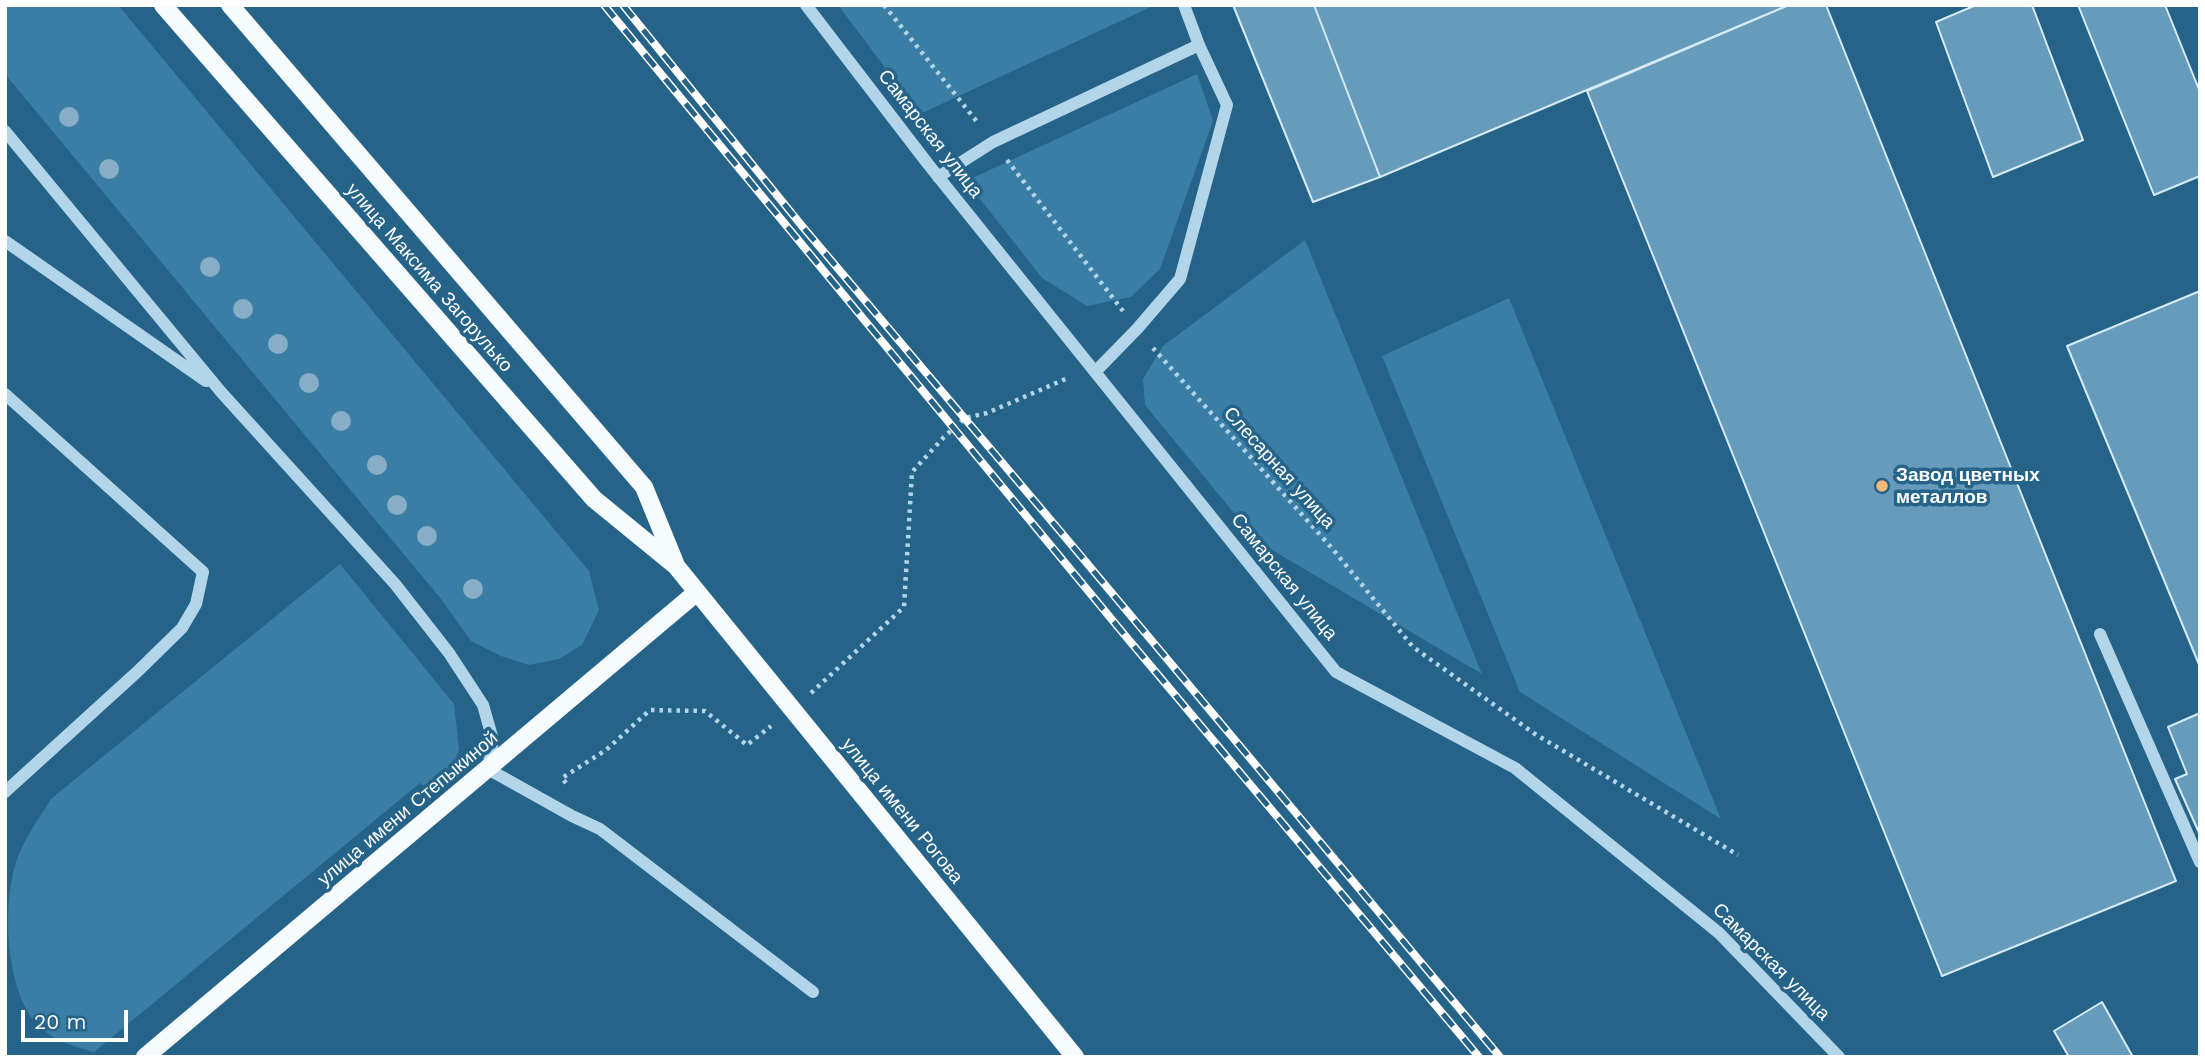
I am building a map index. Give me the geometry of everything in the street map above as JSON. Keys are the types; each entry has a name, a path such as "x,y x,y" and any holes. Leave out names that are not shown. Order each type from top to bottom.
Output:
{"main road":[{"name":"улица Максима Загорулько","path":"163,5 594,499 676,566 697,592"},
{"name":"улица Максима Загорулько","path":"230,5 644,487 676,566"},
{"name":"улица имени Рогова","path":"697,592 1075,1057"},
{"name":"улица имени Степыкиной","path":"145,1057 697,592"}],"street":[{"name":"Самарская улица","path":"806,5 938,177 1336,672 1515,768 1719,933 1839,1057"},
{"path":"1093,370 1137,329 1180,279 1227,105 1184,5"},
{"path":"938,177 993,142 1199,45"},
{"path":"5,131 220,391 395,584 449,653 483,705 493,740 488,769 600,829 813,992"},
{"path":"5,241 220,391"},
{"path":"5,394 203,572 196,604 182,628 137,673 5,792"},
{"path":"2100,634 2200,863"}],"path":[{"name":"Слесарная улица","path":"884,5 1137,329 1331,547 1413,647 1535,734 1738,855"},
{"path":"562,778 606,750 650,710 705,711 747,745 794,709 904,607 912,472 965,418 987,413 1093,370"}],"shaded area":[{"path":"5,5 118,5 589,571 599,610 582,645 559,659 529,665 501,656 471,641 441,599 5,74"},
{"path":"838,5 1155,5 920,114"},
{"path":"1197,74 1213,121 1160,269 1131,297 1087,306 1042,278 966,181"},
{"path":"1305,240 1482,674 1257,541 1145,405 1143,379 1163,346"},
{"path":"1509,298 1721,819 1520,692 1382,356"},
{"path":"340,564 454,704 459,749 449,780 436,795 420,783 94,1052 49,1035 37,1024 19,991 13,971 8,928 14,869 35,824 52,798"}],"building":[{"path":"1233,5 1314,5 1380,177 1313,202"},
{"path":"1314,5 1789,5 1380,177"},
{"name":"Завод цветных металлов","path":"1789,5 1826,5 2176,881 1942,976 1587,91"},
{"path":"1976,5 2032,5 2083,140 1993,177 1936,22"},
{"path":"2078,5 2165,5 2200,92 2200,176 2154,195"},
{"path":"2200,291 2200,667 2067,346"},
{"path":"2200,713 2200,835 2175,779 2187,774 2168,727"},
{"path":"2102,1002 2133,1057 2069,1057 2054,1031"}],"railway":[{"path":"604,5 1123,633 1479,1057"},
{"path":"623,5 802,226 1500,1057"}],"place":[{"name":"Завод цветных металлов","path":"1882,486"}]}
